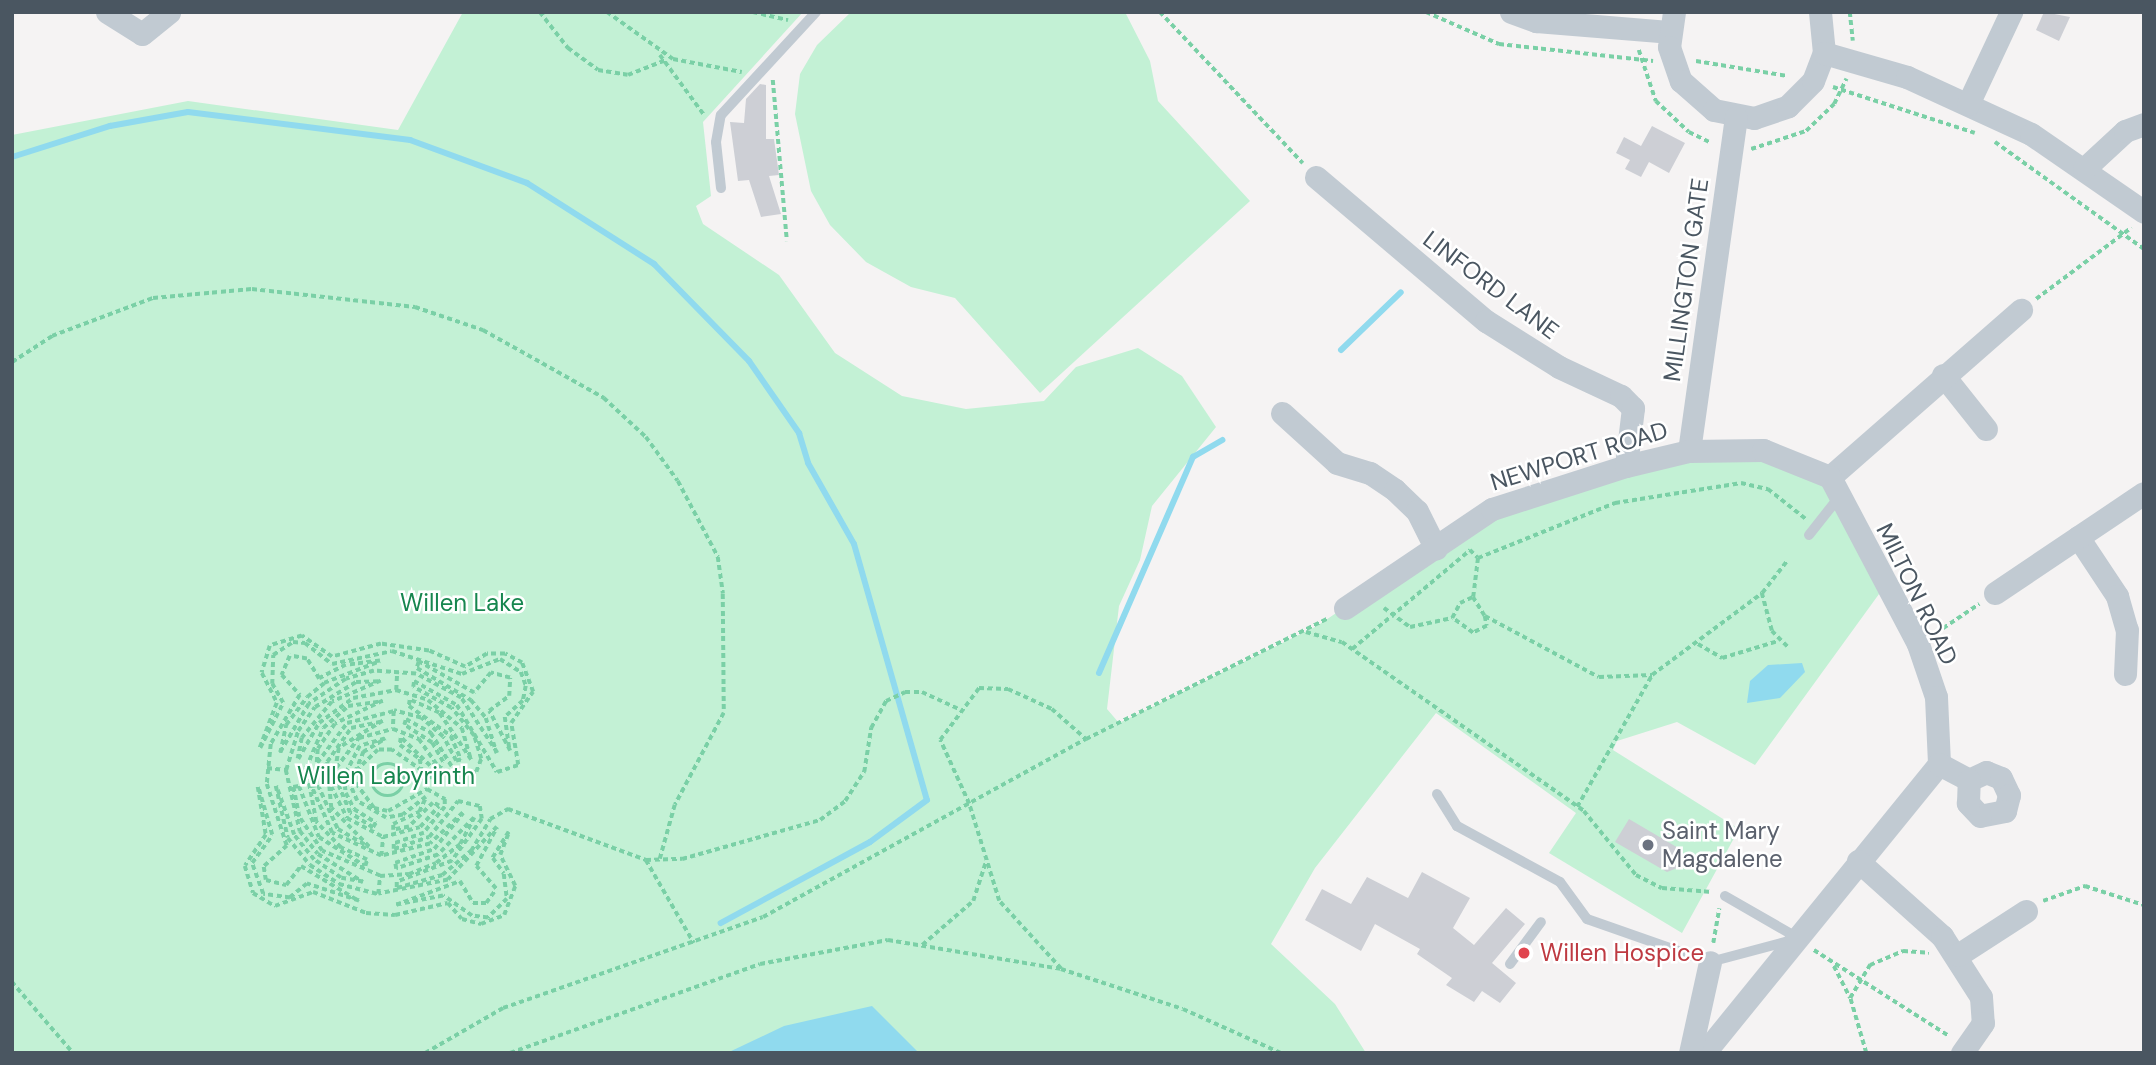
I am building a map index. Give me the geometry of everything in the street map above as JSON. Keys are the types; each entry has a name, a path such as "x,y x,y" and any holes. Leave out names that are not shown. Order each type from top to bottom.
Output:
{"street":[{"path":"107,12 142,34 169,12"},
{"path":"1511,12 1536,22 1672,22 1681,81 1695,98 1736,117 1788,106 1813,81 1824,53 1820,12"},
{"path":"1968,104 2011,12"},
{"path":"1824,53 1907,76 1968,104 2084,169 2139,218"},
{"name":"MILLINGTON GATE","path":"1689,451 1736,117"},
{"path":"2084,169 2126,131 2144,124"},
{"name":"LINFORD LANE","path":"1316,177 1486,321 1559,367 1621,396 1633,408 1626,466"},
{"path":"1689,451 1763,450 1835,487 1943,375 2021,310"},
{"path":"1943,375 1986,429"},
{"path":"1282,413 1337,463 1370,472 1395,490 1417,511 1436,549"},
{"name":"NEWPORT ROAD","path":"1345,607 1514,498 1689,451"},
{"name":"MILTON ROAD","path":"1835,487 1918,644 1936,696 1939,764"},
{"path":"1995,593 2144,493"},
{"path":"2078,537 2117,596 2127,629 2125,674"},
{"path":"1704,1053 1939,764 1969,780"},
{"path":"1858,861 1958,955 1981,997 1983,1023 1963,1050"},
{"path":"1958,955 2026,911"},
{"path":"1690,1053 1710,962"}],"lane":[{"path":"721,188 717,131 729,102 756,70 816,12"},
{"path":"1809,535 1823,522 1835,487"},
{"path":"1437,794 1457,826 1560,882 1587,919 1710,962 1798,939"},
{"path":"1725,896 1798,939"},
{"path":"1510,964 1541,922"}],"path":[{"path":"540,12 568,48 598,70 628,75 666,60"},
{"path":"607,12 666,60 717,131"},
{"path":"753,12 805,23"},
{"path":"1160,12 1316,177"},
{"path":"655,51 701,69 756,70"},
{"path":"776,68 787,241"},
{"path":"2021,310 2139,218"},
{"path":"12,362 52,337 153,298 264,290 415,307 483,330 604,398 646,436 678,481 718,557 723,594 724,713 675,805 660,859"},
{"path":"1478,558 1615,503 1722,485 1768,489 1809,523 1823,522"},
{"path":"1352,649 1394,618 1470,550 1478,558"},
{"path":"1478,558 1473,597 1485,616 1599,677 1652,675"},
{"path":"1577,807 1652,675 1698,644 1762,593 1787,561"},
{"path":"1762,593 1778,641 1788,647"},
{"path":"1918,644 1995,593"},
{"path":"1452,618 1460,603 1473,597"},
{"path":"425,1053 503,1008 694,943 803,897 1086,739 1306,632 1345,607"},
{"path":"1384,608 1394,618 1410,627 1452,618 1473,633 1483,630 1485,616"},
{"path":"1306,632 1352,649 1577,807 1636,875 1662,888 1721,895 1710,962"},
{"path":"404,779 398,793 387,796 372,783 386,764 404,779 434,777 443,762 432,743 404,725 406,719 431,733 456,773 476,772 481,759 474,736 451,708 413,687 414,681 457,705 497,772 519,765 511,723 533,692 522,663 505,654 487,654 465,667 429,651 381,644 332,657 302,636 285,637 263,660 266,689 277,703 258,744 263,747 283,704 272,684 273,655 293,642 305,643 332,664 392,651 462,674 488,661 510,662 526,686 523,701 505,717 513,748 507,750 489,711 513,688 502,672 491,673 474,693 444,671 419,662 417,668 471,699 486,718 497,753 461,698 397,671 374,671 329,688 309,704 280,753 286,725 307,698 324,683 380,661 346,665 319,679 307,659 290,656 282,675 300,695 278,728 267,768 269,804 287,846 264,867 266,880 286,885 301,866 359,901 307,884 290,898 263,894 252,863 272,835 258,787 266,835 251,851 246,880 253,894 275,906 308,891 366,913 395,915 448,903 471,923 492,921 514,896 513,877 500,855 511,835 505,832 493,858 504,874 507,899 488,918 472,916 443,896 396,905 460,881 473,903 486,903 496,889 476,866 497,827 447,880 420,891 378,894 339,884 310,866 288,838 276,786 294,835 314,860 341,878 363,882 318,854 300,831 286,770 298,731 332,694 382,681 332,702 302,738 298,759 334,708 396,690 448,713 474,757 468,758 454,729 423,704 407,702 451,737 458,763 443,737 422,718 394,711 347,723 317,763 321,741 335,724 383,701 348,706 323,728 306,768 316,822 341,848 367,860 365,866 319,837 299,786 293,787 299,817 322,851 380,876 409,874 436,863 460,844 474,818 450,845 419,864 393,866 434,849 463,813 430,844 381,856 352,847 319,814 314,784 338,829 372,845 331,808 325,774 334,745 351,728 383,720 339,748 336,768 359,738 393,729 419,739 437,765 430,766 401,738 400,745 420,759 422,771 392,750 378,751 355,772 355,761 383,737 360,746 344,777 354,809 376,826 350,813 334,784 336,804 361,830 383,837 420,827 437,802 409,827 393,830 393,824 419,812 426,797 403,815 386,818 357,801 353,782 374,808 388,811 427,789 445,799 431,826 394,844 394,849 429,837 458,802 480,806 478,829 452,860 397,882 397,888 442,875 471,851 489,819 508,809 646,860 682,859 820,820 845,802 864,772 871,728 886,701 922,692 961,710"},
{"path":"1698,644 1722,658 1778,641"},
{"path":"396,690 397,671"},
{"path":"1061,969 999,901 969,804 940,740 979,688 1008,689 1052,709 1086,739"},
{"path":"393,729 394,711"},
{"path":"267,768 286,770"},
{"path":"325,774 344,777"},
{"path":"381,856 383,837"},
{"path":"922,945 973,901 986,859"},
{"path":"646,860 694,943"},
{"path":"378,894 380,876"},
{"path":"2026,911 2085,886 2144,905"},
{"path":"1798,939 1833,964 1862,979 1963,1050"},
{"path":"510,1053 805,952 888,940 1061,969 1183,1009 1281,1053"},
{"path":"1850,998 1870,965 1903,951 1958,955"},
{"path":"1833,964 1850,998 1866,1053"},
{"path":"12,982 73,1053"}],"green space":[{"name":"Willen Lake","path":"463,12 803,12 703,122 711,196 696,206 703,224 779,275 835,353 902,396 966,409 1044,401 1076,367 1138,348 1182,376 1216,427 1152,506 1140,560 1119,606 1107,709 1119,723 1317,626 1457,531 1626,466 1763,450 1830,477 1887,583 1755,765 1677,722 1617,741 1613,750 1739,829 1682,933 1549,853 1576,813 1436,713 1315,868 1271,944 1335,1004 1366,1053 12,1053 12,135 188,101 398,130"},
{"path":"851,12 1125,12 1150,61 1158,101 1250,201 1040,393 955,298 911,287 866,262 830,225 811,191 795,114 800,74 817,45"}],"water":[{"path":"1802,663 1805,672 1780,698 1747,703 1750,681 1768,665"},
{"path":"872,1006 919,1053 727,1053 784,1026"}],"building":[{"path":"2044,12 2070,17 2059,41 2036,30"},
{"path":"760,84 766,85 766,139 774,139 779,175 769,176 781,214 761,217 749,180 738,181 730,122 744,123 746,99"},
{"path":"1652,126 1685,143 1669,173 1649,162 1641,177 1625,169 1630,160 1616,153 1624,137 1641,146"},
{"name":"Saint Mary Magdalene","path":"1629,819 1680,849 1685,865 1667,872 1615,842"},
{"name":"Willen Hospice","path":"1422,872 1470,898 1453,928 1474,945 1506,908 1525,924 1492,963 1516,983 1500,1003 1482,991 1474,1002 1446,985 1452,978 1417,954 1420,949 1375,924 1361,951 1305,920 1322,889 1351,904 1367,877 1408,898"}],"waterway":[{"path":"12,157 110,126 188,112 410,140 527,183 654,264 749,361 799,433 808,463 854,544 927,800 870,842 721,923"},
{"path":"1341,350 1401,292"},
{"path":"1099,673 1193,457 1222,440"}],"place":[{"name":"Saint Mary Magdalene","path":"1648,845"},
{"name":"Willen Hospice","path":"1524,953"}],"park label":[{"name":"Willen Labyrinth","path":"386,776"}]}
